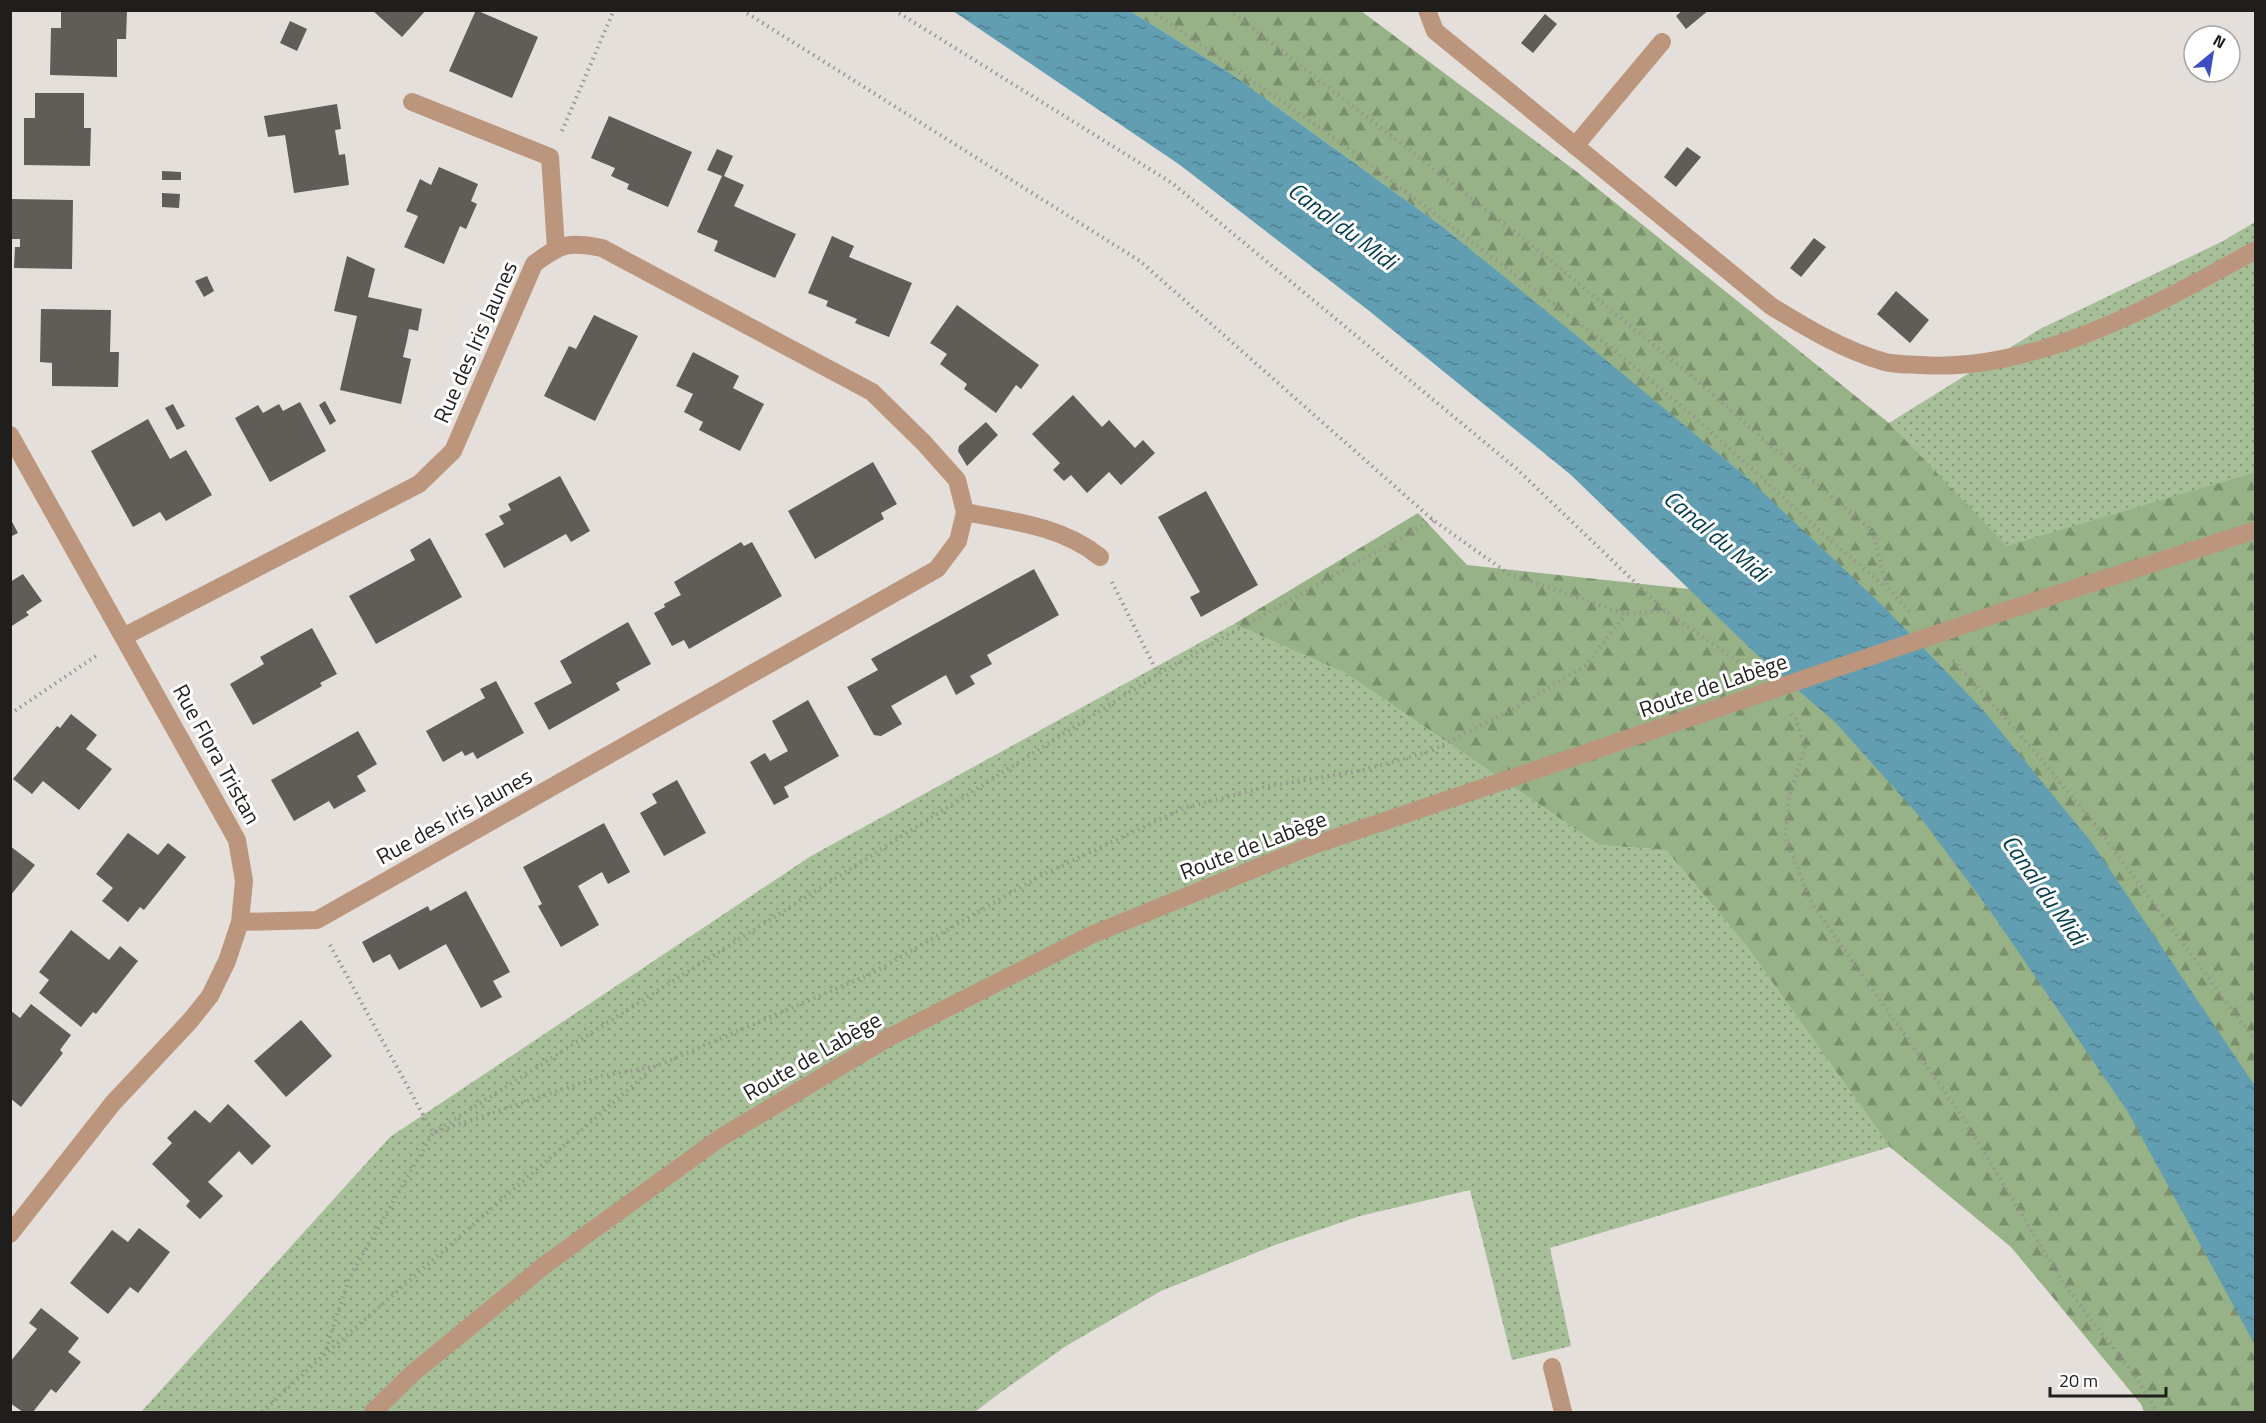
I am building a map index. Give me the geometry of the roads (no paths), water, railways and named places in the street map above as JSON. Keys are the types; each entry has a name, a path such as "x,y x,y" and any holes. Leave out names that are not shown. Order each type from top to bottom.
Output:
{"street":[{"path":"1427,10 1435,31 1771,306 1826,340 1886,362 1951,367 2031,352 2113,324 2256,250"},
{"path":"1575,146 1662,42"},
{"path":"412,102 550,157 556,248"},
{"name":"Rue des Iris Jaunes","path":"125,636 420,484 453,451 534,264 556,248 578,243 602,248 872,392 924,443 957,480 965,512 958,541 937,569 317,920 240,922"},
{"name":"Rue Flora Tristan","path":"10,435 125,636 237,840 244,881 240,922 210,996 190,1021 113,1103 10,1234"},
{"path":"965,512 1046,528 1087,547 1100,557"},
{"name":"Route de Labège","path":"373,1413 413,1373 546,1264 720,1138 888,1038 1091,935 1311,846 2002,612 2256,530"},
{"path":"1551,1367 1563,1413"}],"water":[{"name":"Canal du Midi","path":"953,11 1130,11 1230,73 1443,227 1583,341 1749,479 1886,609 1984,711 2092,843 2255,1086 2255,1345 2128,1112 1993,915 1921,818 1836,723 1753,651 1571,475 1368,310 1180,165"}]}
